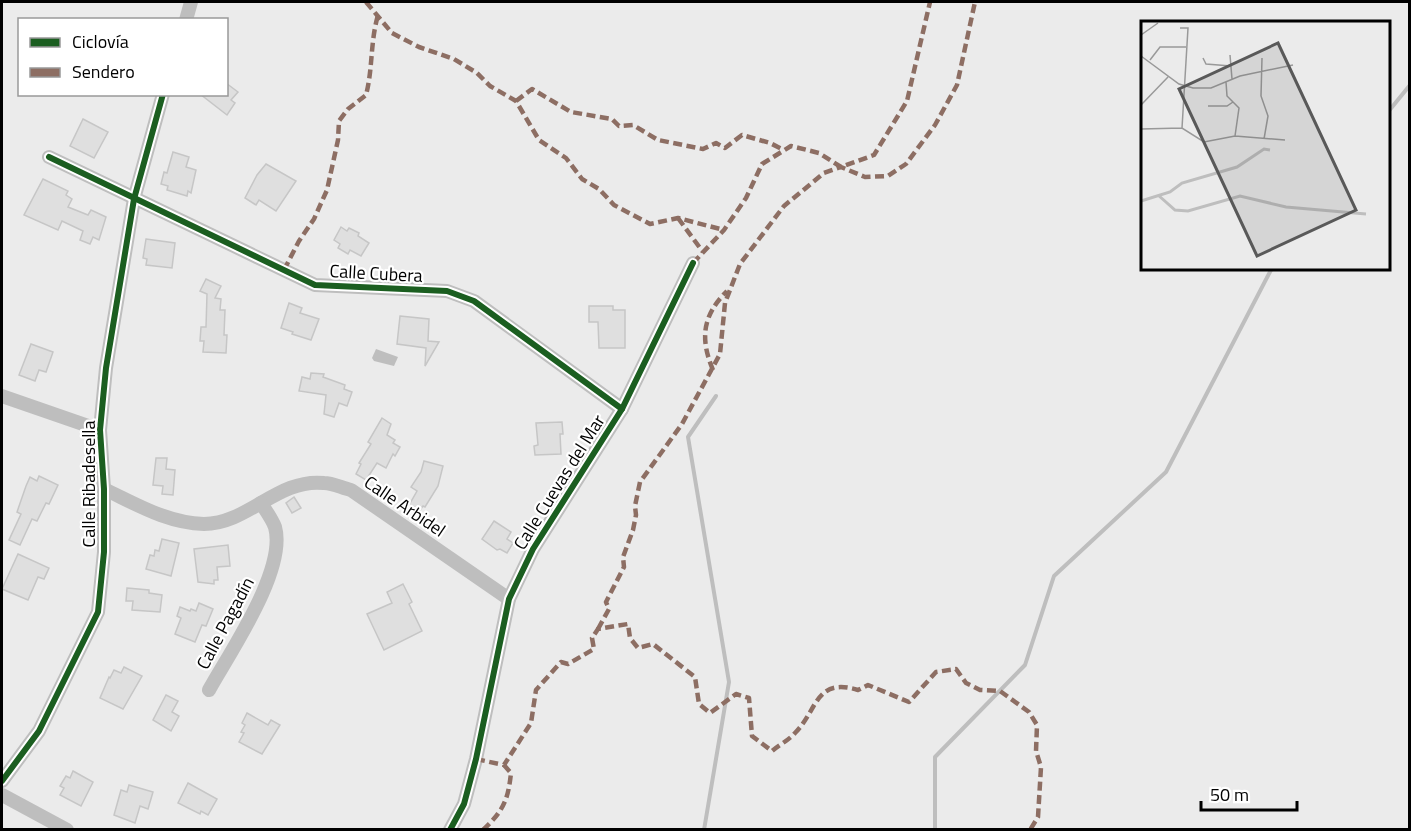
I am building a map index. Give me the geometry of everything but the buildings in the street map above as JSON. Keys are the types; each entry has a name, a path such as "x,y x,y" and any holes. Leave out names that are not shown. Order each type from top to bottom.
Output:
{"street":[{"path":"187,18 191,2"},
{"name":"Calle Ribadesella","path":"2,781 39,731 98,612 104,552 104,489 100,430 106,368 134,199 163,96"},
{"name":"Calle Cubera","path":"49,157 315,285 447,291 474,301 622,409"},
{"name":"Calle Cuevas del Mar","path":"450,830 464,804 476,759 508,598 533,549 622,409 693,263"},
{"path":"4,401 100,430"},
{"name":"Calle Arbidel","path":"104,489 164,517 205,524 225,521 281,491 304,483 325,483 351,490 508,598"},
{"name":"Calle Pagadín","path":"209,690 268,585 274,565 275,528 261,503"},
{"path":"2,795 66,830"}],"shaded area":[{"path":"2,2 1409,2 1409,829 2,830"},
{"path":"376,349 398,357 394,366 374,361 372,358"}],"waterway":[{"path":"1390,110 1410,85"},
{"path":"935,830 935,757 1025,665 1054,576 1166,472 1271,270"},
{"path":"704,830 729,682 688,437 716,396"}],"marked path":[{"path":"366,2 392,33 419,47 454,59 477,73 490,86 516,101 539,140 566,158 582,179 599,189 614,205 650,224 678,218 724,230"},
{"path":"693,263 724,230 746,198 762,164 791,146 819,153 841,167 874,155 907,101 930,2"},
{"path":"598,629 609,609 606,602 624,567 623,557 633,530 640,482 682,424 720,354 725,303 740,264 784,206 824,173 841,167 865,177 888,176 906,164 935,125 957,85 975,2"},
{"path":"284,270 314,219 327,190 338,140 339,121 348,109 366,95 378,15"},
{"path":"516,101 532,89 571,112 612,119 619,126 633,125 658,140 703,149 716,143 725,148 742,135 770,143 784,150"},
{"path":"678,218 703,252"},
{"path":"713,370 706,348 706,328 712,310 727,291"},
{"path":"476,759 504,765 531,723 536,690 561,662 568,664 594,649 592,638 598,629 628,624 630,638 638,648 653,644 695,677 699,704 710,713 736,694 749,698 752,736 772,751 793,736 819,698 833,688 844,687 858,690 868,685 909,702 936,672 956,669 966,683 980,690 1000,691 1029,712 1037,725 1036,751 1041,767 1038,817 1030,830"},
{"path":"483,830 500,811 506,798 511,773 504,765"}],"cycle path":[{"path":"2,781 39,731 98,612 104,552 104,489 100,430 106,368 134,199 162,96"},
{"path":"49,157 315,285 447,291 474,301 622,409"},
{"path":"450,830 464,804 476,759 509,599 533,549 622,409 693,263"}]}
